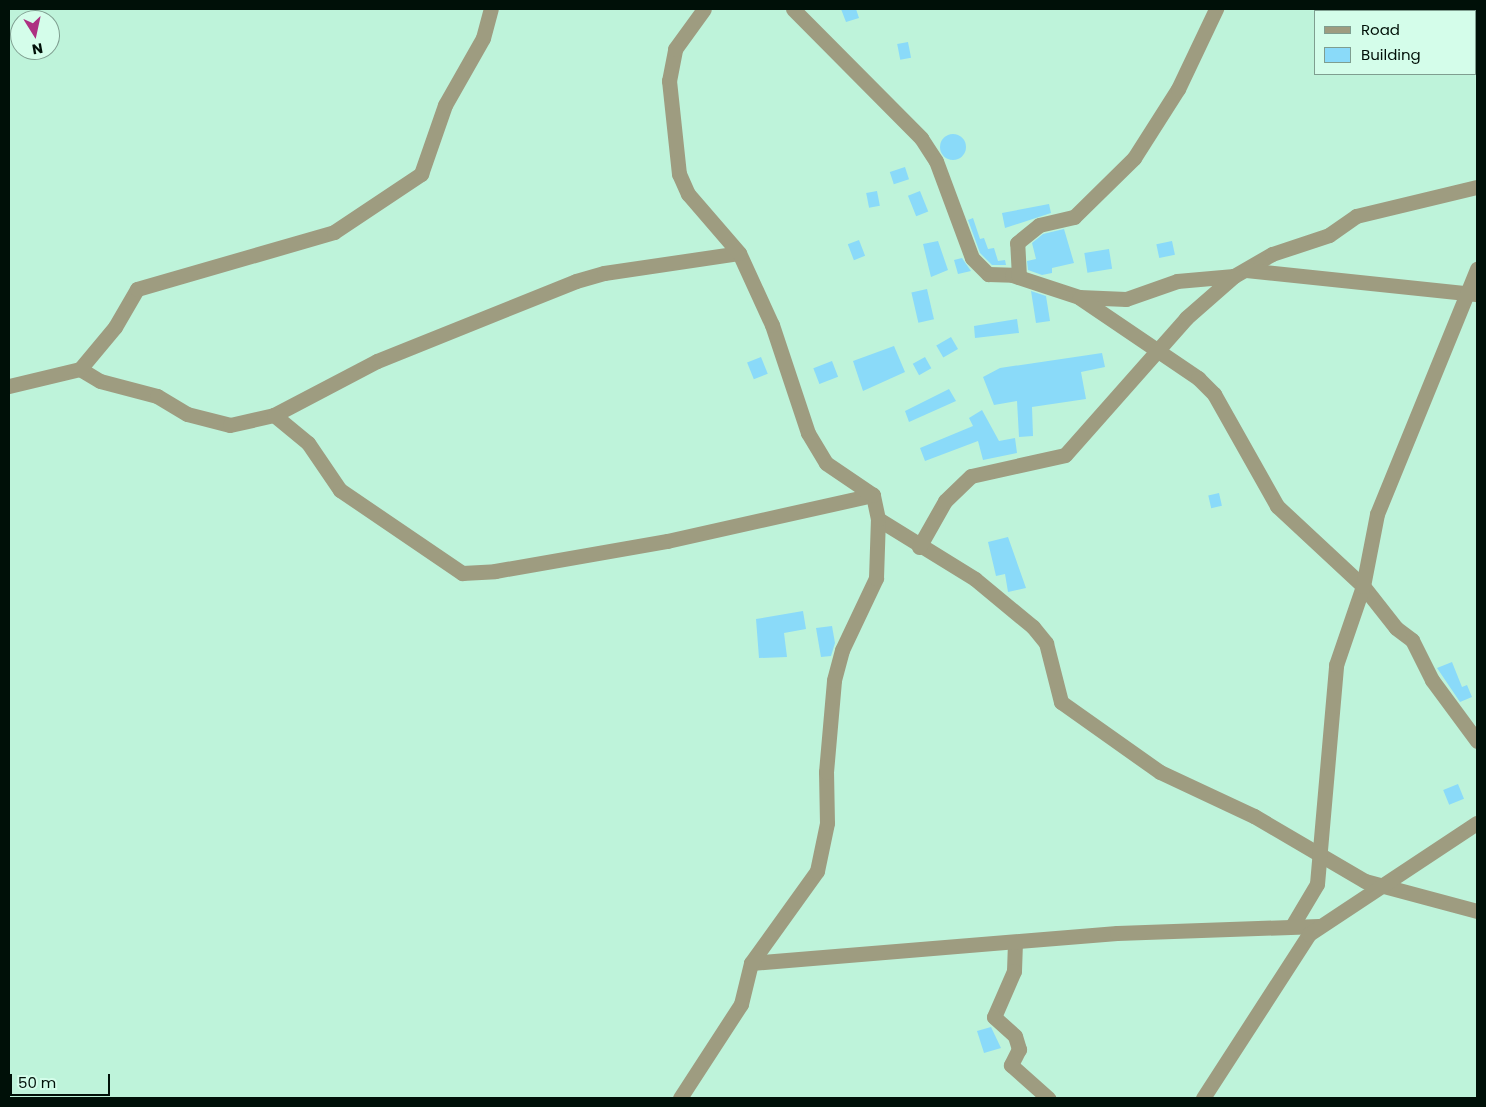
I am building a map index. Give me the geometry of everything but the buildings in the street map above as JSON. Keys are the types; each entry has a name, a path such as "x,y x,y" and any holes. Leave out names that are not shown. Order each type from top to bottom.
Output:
{"street":[{"path":"80,369 115,327 137,289 334,232 421,174 446,105 483,38 491,9"},
{"path":"680,1098 741,1004 751,963 804,893 823,850 834,680 842,650 876,578 878,519 873,495 826,464 808,433 772,325 739,253 688,194 679,174 673,133 669,81 675,49 704,9"},
{"path":"793,9 921,138 936,161 972,258 988,274 1019,277 1078,297 1158,352 1214,394 1277,506 1363,586 1396,628 1412,640 1432,680 1477,742"},
{"path":"1019,277 1017,243 1039,225 1074,217 1134,158 1178,89 1216,9"},
{"path":"919,547 944,500 971,476 1065,455 1158,352 1186,318 1240,273 1272,254 1329,235 1356,216 1477,187"},
{"path":"9,386 80,369 218,424 274,414 377,361 576,282 604,273 739,253"},
{"path":"1292,926 1317,884 1322,856 1336,665 1363,586 1386,487 1472,293 1477,269"},
{"path":"1078,297 1126,299 1177,281 1240,273 1472,293"},
{"path":"274,414 308,443 340,490 462,573 495,571 667,541 873,495"},
{"path":"878,519 919,547 975,579 1033,627 1046,644 1054,688 1073,714 1160,772 1254,816 1365,881 1477,911"},
{"path":"1203,1098 1309,934 1386,886 1477,823"},
{"path":"751,963 1198,927 1319,926"},
{"path":"1015,942 1014,971 994,1017 1014,1036 1019,1048 1011,1065 1048,1098"}]}
